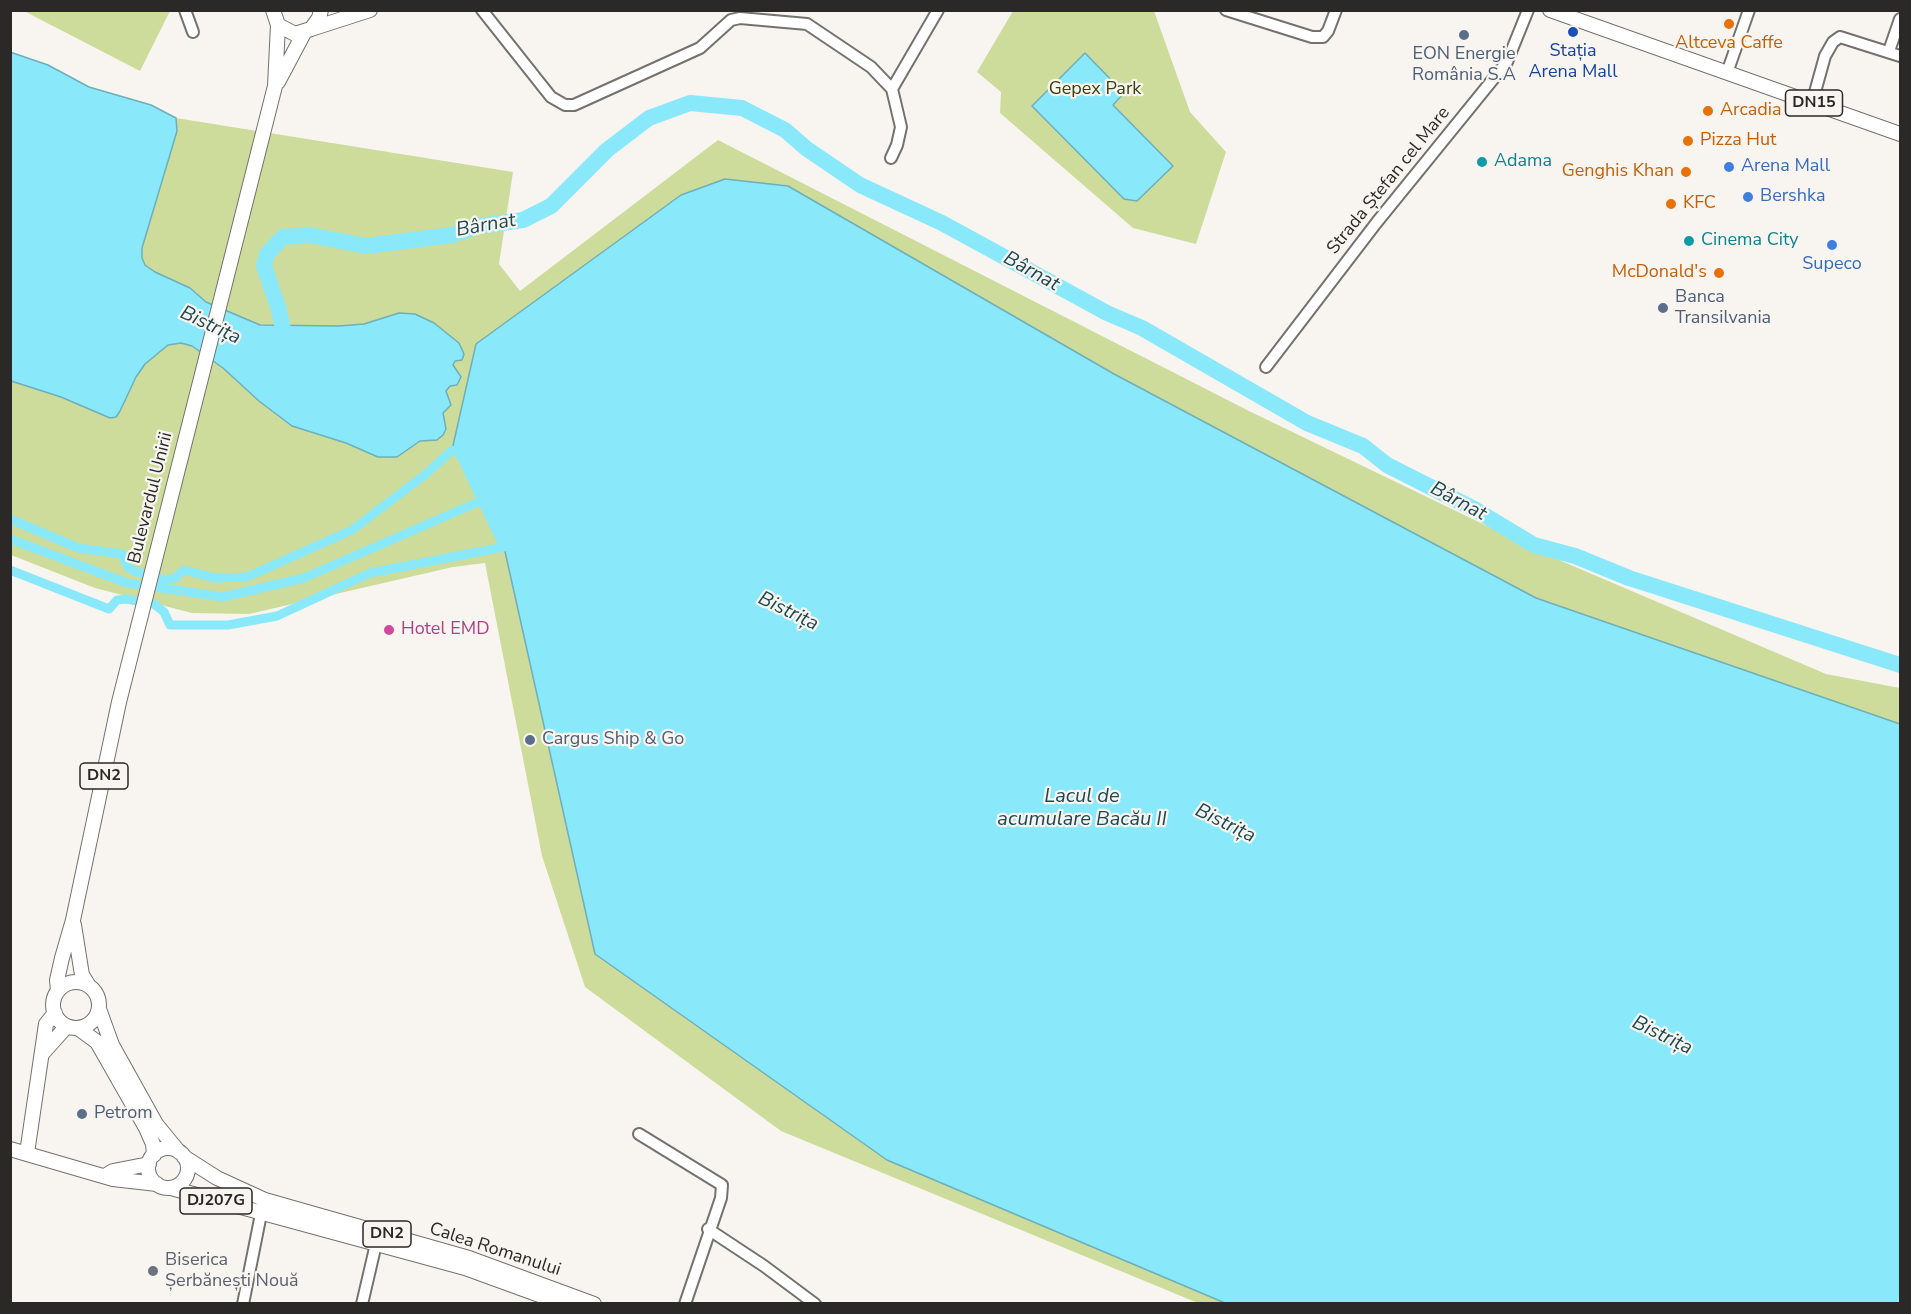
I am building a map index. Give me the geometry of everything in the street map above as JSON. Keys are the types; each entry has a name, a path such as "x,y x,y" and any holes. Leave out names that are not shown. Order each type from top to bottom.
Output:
{"main road":[{"name":"DN2","path":"274,15 285,31 307,31 319,18 321,10"},
{"path":"307,31 370,10"},
{"name":"DN15","path":"1550,10 1900,134"},
{"name":"Bulevardul Unirii","path":"58,991 57,980 74,920 119,702 275,86 274,15"},
{"name":"Bulevardul Unirii","path":"275,86 307,31"},
{"name":"Bulevardul Unirii","path":"74,920 82,975 89,986"},
{"path":"58,991 70,983 89,986"},
{"name":"DN2","path":"89,986 97,996 99,1009"},
{"name":"DN2","path":"55,1013 54,998 58,991"},
{"path":"42,1054 72,1027 92,1022 99,1009"},
{"name":"Calea Romanului","path":"99,1009 112,1045 156,1124 182,1154 217,1178 263,1207 376,1244 465,1268 564,1304"},
{"path":"27,1153 46,1024 55,1013 72,1027 97,1042 153,1144 152,1159 150,1175 164,1186 183,1182 187,1163 182,1154 166,1149 152,1159 113,1170 105,1176"},
{"name":"DJ207G","path":"10,1149 27,1153"},
{"name":"Calea Romanului","path":"27,1153 113,1179 164,1186 263,1207 469,1258 594,1304"}],"street":[{"path":"185,10 193,32"},
{"path":"482,10 556,102 574,105 700,48 731,20 770,19 807,24 871,67 892,90 901,127 891,158"},
{"path":"892,90 938,10"},
{"path":"1227,10 1312,37 1323,37 1328,31 1336,10"},
{"name":"Strada Ștefan cel Mare","path":"1266,367 1377,222 1507,62 1528,10"},
{"path":"1727,73 1749,10"},
{"path":"1889,51 1900,19"},
{"path":"1812,103 1825,56 1833,42 1840,37 1900,56"},
{"path":"639,1134 722,1185 721,1198 708,1229 685,1304"},
{"path":"243,1304 263,1207"},
{"path":"708,1229 764,1266 815,1304"},
{"path":"362,1304 376,1244"}],"green space":[{"path":"22,10 170,10 170,11 140,71"},
{"name":"Gepex Park","path":"1013,11 1154,11 1190,112 1226,152 1196,244 1133,228 1000,113 1001,92 977,72"},
{"name":"Lacul de acumulare Bacău II","path":"10,52 48,65 89,87 151,105 176,118 513,172 499,264 520,291 718,140 1249,411 1545,554 1826,674 1900,688 1900,1303 1198,1303 781,1131 585,987 542,856 485,563 453,567 249,614 192,613 95,588 11,555"}],"water":[{"name":"Bistrița","path":"10,52 48,65 89,87 151,105 176,118 177,131 142,248 145,265 155,272 190,288 206,302 260,325 339,326 364,324 399,313 415,314 434,323 459,343 464,354 462,360 455,361 453,365 461,377 457,385 450,386 446,391 451,405 443,413 446,429 443,435 437,440 420,441 397,457 378,457 346,443 292,426 259,401 223,368 192,346 181,343 168,345 145,364 116,417 110,418 61,397 11,381"},
{"path":"1085,53 1124,93 1113,105 1173,166 1137,201 1124,199 1032,106"},
{"name":"Lacul de acumulare Bacău II","path":"725,179 788,186 1114,374 1536,598 1900,724 1900,1303 1225,1303 887,1160 595,954 504,547 461,453 452,450 476,344 681,195"}],"waterway":[{"name":"Bârnat","path":"287,348 279,310 264,266 267,254 283,237 309,235 366,246 452,235 479,226 523,220 551,206 607,150 649,118 690,103 742,108 785,130 807,149 860,185 942,223 1107,313 1142,328 1307,423 1363,446 1387,465 1476,510 1534,545 1575,556 1629,578 1900,665"},
{"path":"10,519 78,548 122,554 128,567 134,571 166,580 175,578 184,570 215,578 247,577 352,530 426,474 452,450 460,454 504,547 370,573 277,616 228,625 170,625 164,612 154,604 126,599 117,600 109,609 10,570"},
{"path":"10,539 127,583 223,597 304,578 485,499"}],"place":[{"name":"Altceva Caffe","path":"1729,24"},
{"name":"Stația Arena Mall","path":"1573,32"},
{"name":"EON Energie România S.A","path":"1464,35"},
{"name":"Arcadia","path":"1708,111"},
{"name":"Pizza Hut","path":"1688,141"},
{"name":"Adama","path":"1482,162"},
{"name":"Arena Mall","path":"1729,167"},
{"name":"Genghis Khan","path":"1686,172"},
{"name":"Bershka","path":"1748,197"},
{"name":"KFC","path":"1671,204"},
{"name":"Cinema City","path":"1689,241"},
{"name":"Supeco","path":"1832,245"},
{"name":"McDonald's","path":"1719,273"},
{"name":"Banca Transilvania","path":"1663,308"},
{"name":"Hotel EMD","path":"389,630"},
{"name":"Cargus Ship & Go","path":"530,740"},
{"name":"Petrom","path":"82,1114"},
{"name":"Biserica Șerbănești Nouă","path":"153,1271"}]}
